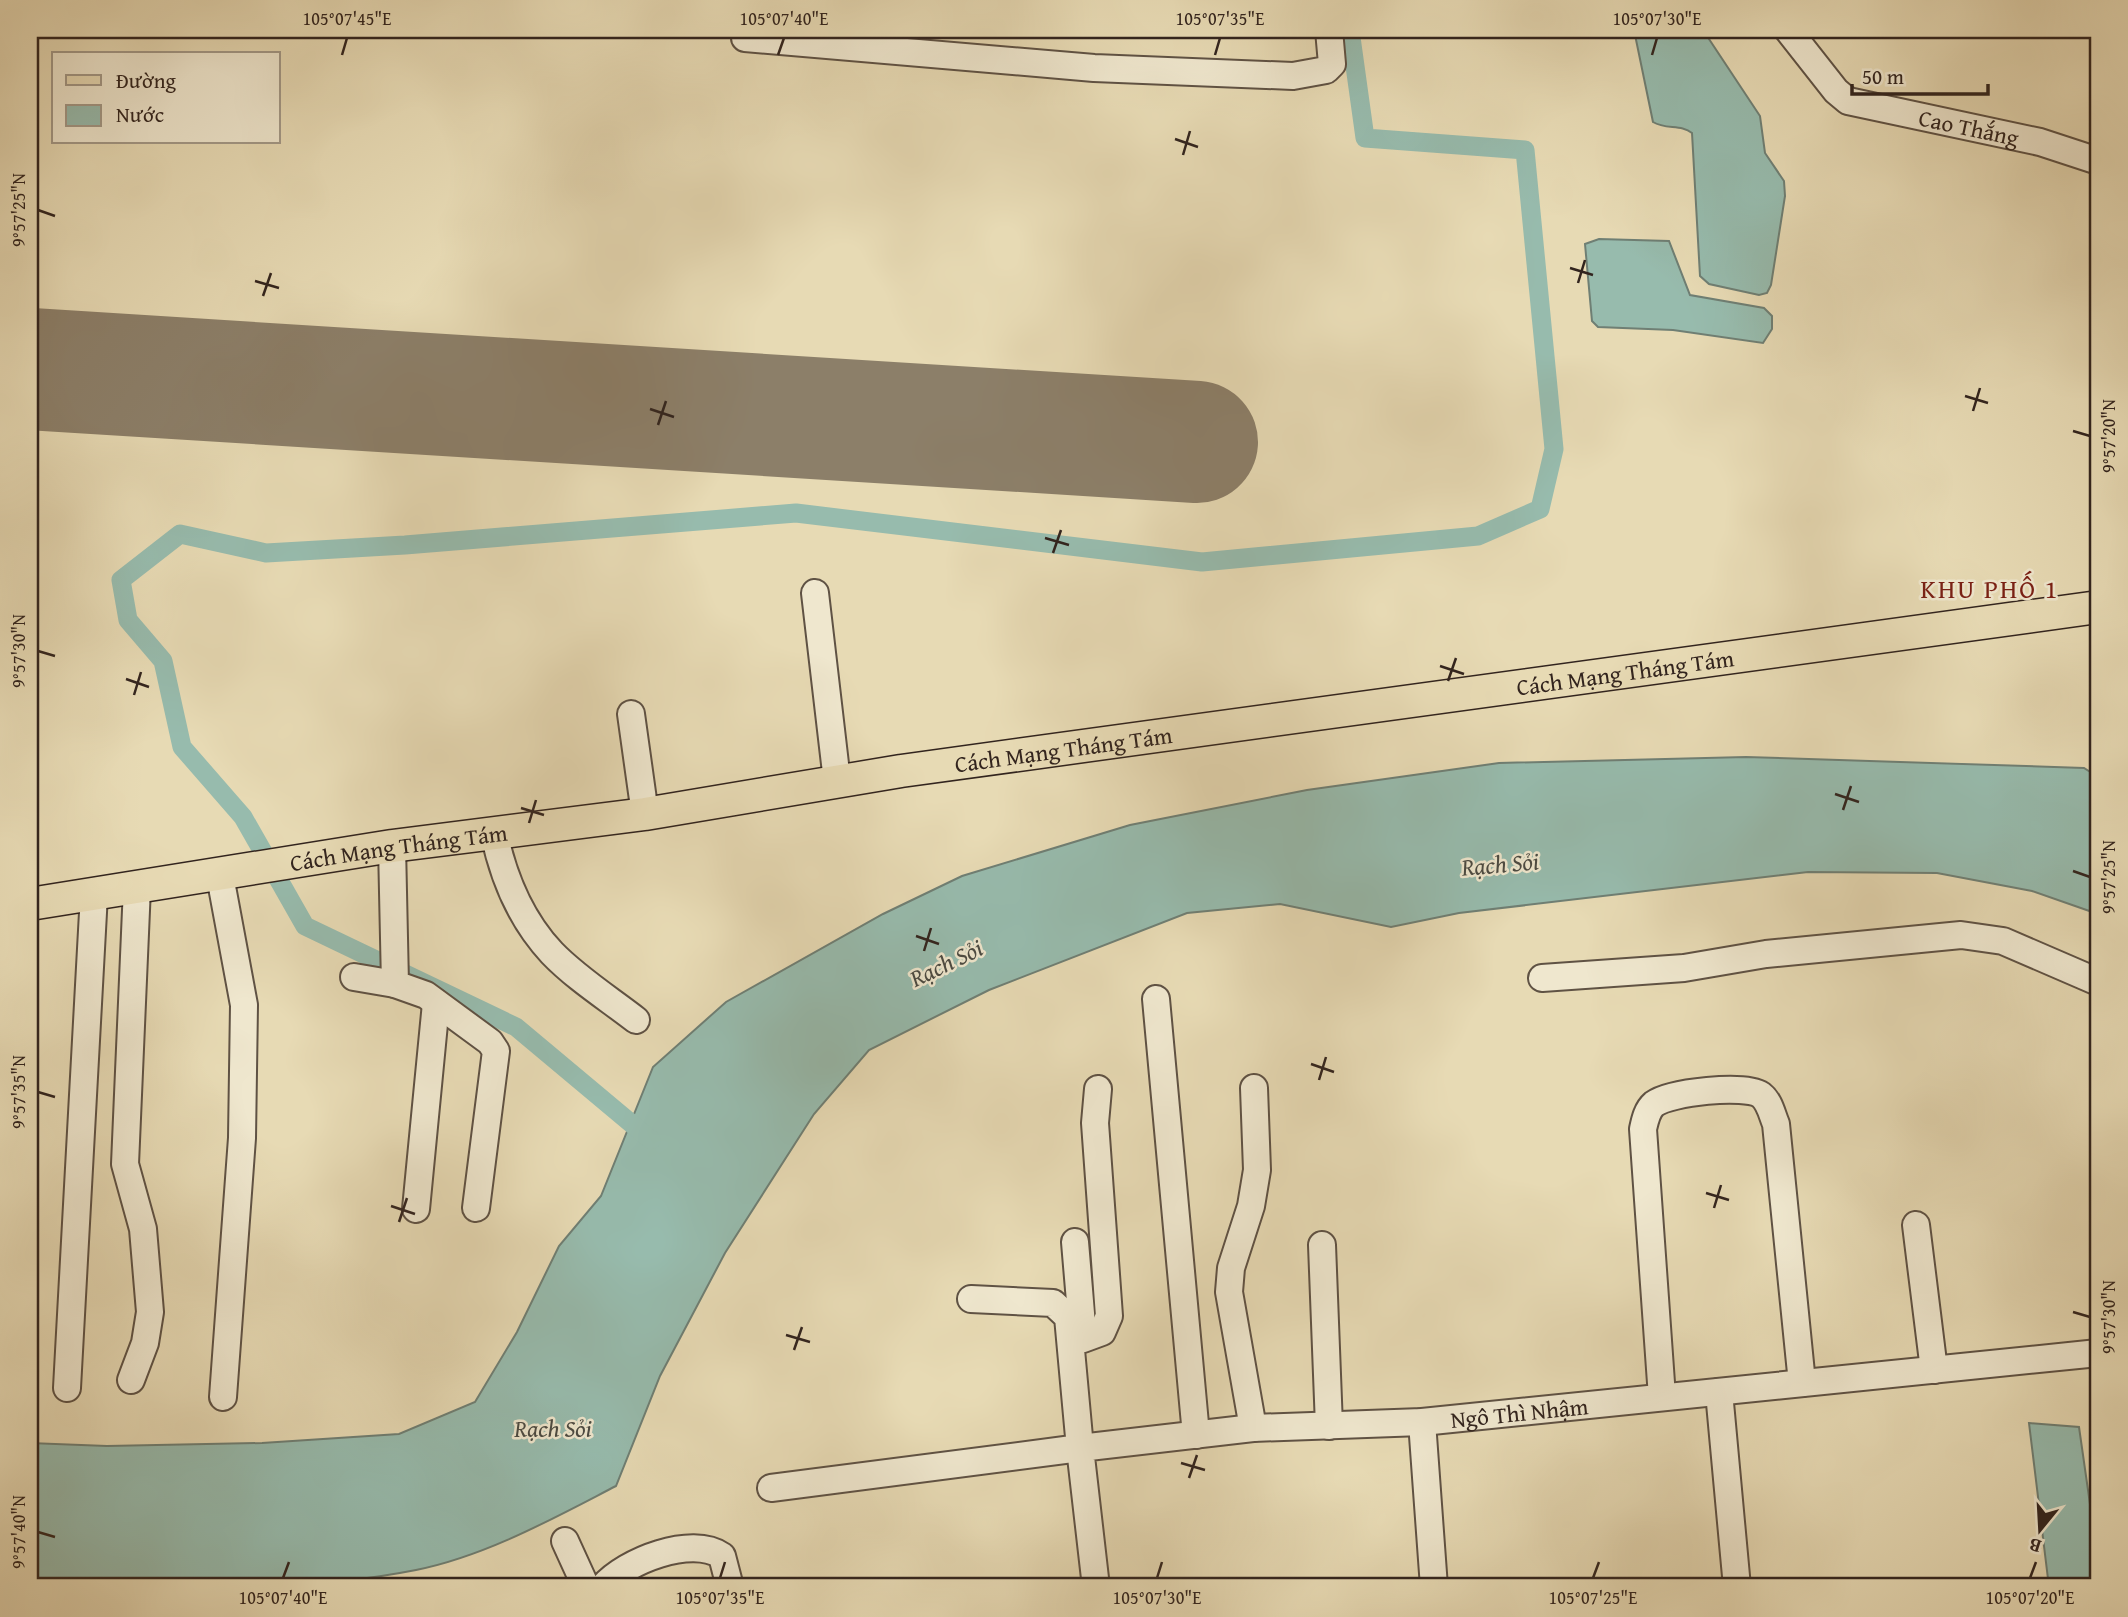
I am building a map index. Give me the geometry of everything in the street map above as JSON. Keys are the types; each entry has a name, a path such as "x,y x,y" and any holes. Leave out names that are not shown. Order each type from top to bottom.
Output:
{"main road":[{"name":"Cách Mạng Tháng Tám","path":"30,904 392,846 645,814 837,781 2098,607"}],"street":[{"path":"746,38 840,39 1094,68 1293,76 1326,70 1332,64 1329,30"},
{"name":"Cao Thắng","path":"1788,30 1836,91 1848,101 2040,142 2098,161"},
{"path":"815,593 837,781"},
{"path":"631,714 645,814"},
{"path":"494,833 501,866 516,900 552,953 636,1020"},
{"path":"392,846 396,970 412,988 490,1042 496,1051 475,1208"},
{"path":"223,1397 242,1138 244,1005 225,874"},
{"path":"131,1380 145,1343 150,1312 142,1229 125,1164 137,887"},
{"path":"67,1388 94,894"},
{"path":"1542,978 1684,968 1766,954 1961,935 2003,941 2098,982"},
{"path":"354,977 396,970"},
{"path":"1156,999 1196,1435"},
{"path":"416,1209 436,1003"},
{"path":"1253,1428 1229,1292 1231,1268 1251,1206 1257,1170 1254,1088"},
{"path":"1083,1339 1102,1332 1109,1316 1095,1123 1098,1089"},
{"path":"1662,1397 1643,1129 1646,1116 1655,1104 1698,1093 1743,1089 1761,1095 1768,1103 1776,1124 1802,1383"},
{"path":"1916,1225 1934,1370"},
{"path":"1075,1242 1096,1587"},
{"path":"1322,1245 1329,1426"},
{"path":"971,1299 1053,1303 1062,1309 1068,1317 1086,1447"},
{"name":"Ngô Thì Nhậm","path":"771,1488 1253,1428 1423,1422 2098,1353"},
{"path":"1719,1392 1737,1587"},
{"path":"1423,1422 1434,1587"},
{"path":"565,1541 586,1587"},
{"path":"603,1587 635,1560 701,1547 722,1556 730,1587"}],"water":[{"path":"1634,30 1703,30 1760,116 1765,153 1784,181 1785,196 1771,285 1767,293 1759,295 1709,284 1700,276 1692,133 1653,122"},
{"path":"1599,239 1669,241 1690,295 1764,308 1772,316 1772,329 1763,343 1673,330 1598,327 1592,321 1585,244"},
{"name":"Rạch Sỏi","path":"1746,757 2084,768 2098,777 2098,914 2032,891 1937,873 1808,872 1459,913 1391,927 1280,904 1187,913 989,990 869,1050 814,1114 725,1253 660,1376 616,1486 494,1546 416,1570 368,1578 272,1586 30,1587 30,1443 107,1446 262,1443 399,1434 475,1402 517,1332 559,1246 601,1196 653,1067 726,1002 883,914 962,876 1130,825 1307,790 1499,763"},
{"path":"2029,1423 2079,1427 2098,1560 2098,1587 2049,1587"}],"waterway":[{"path":"651,1140 516,1027 305,926 243,817 182,747 163,661 128,620 121,580 180,534 266,553 405,545 796,513 1202,562 1478,536 1540,509 1554,449 1525,150 1365,138 1350,30"}],"runway":[{"path":"30,369 1197,442"}],"district":[{"name":"KHU PHỐ 1","path":"1990,588"}]}
